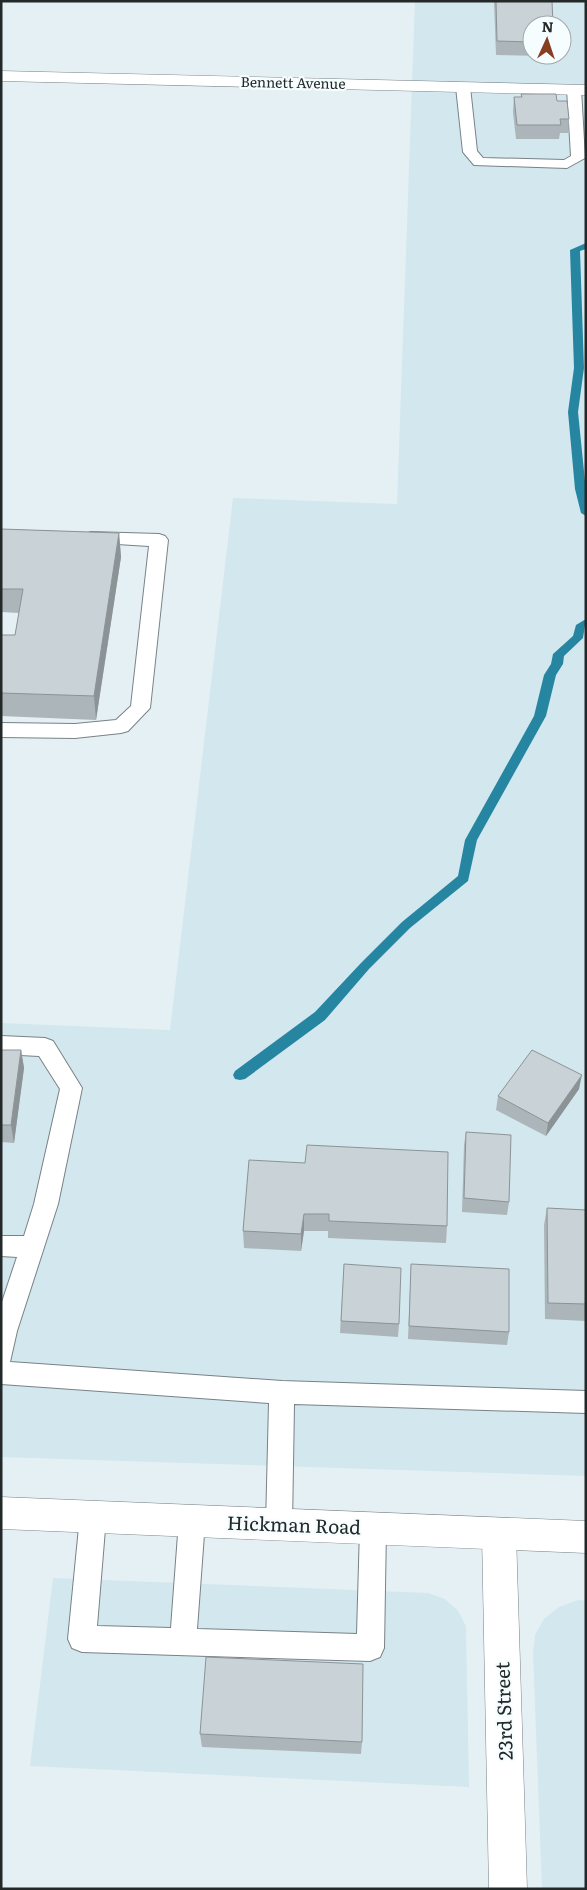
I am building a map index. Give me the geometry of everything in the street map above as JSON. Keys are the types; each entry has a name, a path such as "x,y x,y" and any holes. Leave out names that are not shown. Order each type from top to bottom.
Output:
{"street":[{"name":"Bennett Avenue","path":"1,76 580,90"},
{"name":"Hickman Road","path":"1,1513 586,1537"},
{"name":"23rd Street","path":"499,1534 508,1889"}],"lane":[{"path":"463,87 470,152 479,162 567,164 578,158 580,90"},
{"path":"1,730 75,731 121,726 140,708 159,540 70,537"},
{"path":"1,1045 45,1046 71,1088 46,1204 5,1331 1,1356"},
{"path":"1,1246 32,1247"},
{"path":"1,1373 282,1392 586,1402"},
{"path":"279,1525 282,1392"},
{"path":"93,1517 82,1639 370,1648 373,1528"},
{"path":"183,1643 192,1521"}],"shaded area":[{"path":"415,1 586,1 586,1476 1,1457 1,1023 170,1030 233,498 397,504"},
{"path":"53,1578 428,1593 445,1599 458,1611 466,1626 469,1787 30,1766"},
{"path":"578,1600 586,1601 586,1889 542,1889 533,1653 535,1635 544,1619 559,1607"}],"building":[{"path":"496,1 552,1 553,15 522,15 522,42 497,41"},
{"path":"521,94 556,94 557,101 567,101 569,119 560,119 561,125 517,125 514,97 522,97"},
{"path":"1,529 119,533 94,696 1,693 1,635 15,635 23,589 1,589"},
{"path":"1,1050 21,1050 11,1125 1,1125"},
{"path":"532,1050 582,1075 548,1123 498,1096"},
{"path":"466,1132 511,1135 509,1202 464,1198"},
{"path":"307,1145 448,1152 447,1226 329,1221 329,1214 304,1214 301,1234 243,1231 249,1160 305,1163"},
{"path":"547,1208 586,1210 586,1304 548,1303"},
{"path":"344,1264 401,1268 399,1324 341,1321"},
{"path":"411,1264 509,1269 509,1332 409,1326"},
{"path":"206,1657 363,1664 362,1742 200,1734"}],"waterway":[{"path":"586,246 575,250 579,368 573,412 580,489 586,513"},
{"path":"240,1075 320,1016 365,966 406,925 464,878 471,840 540,716 550,675 557,664 559,654 578,638 580,628 586,623"}]}
